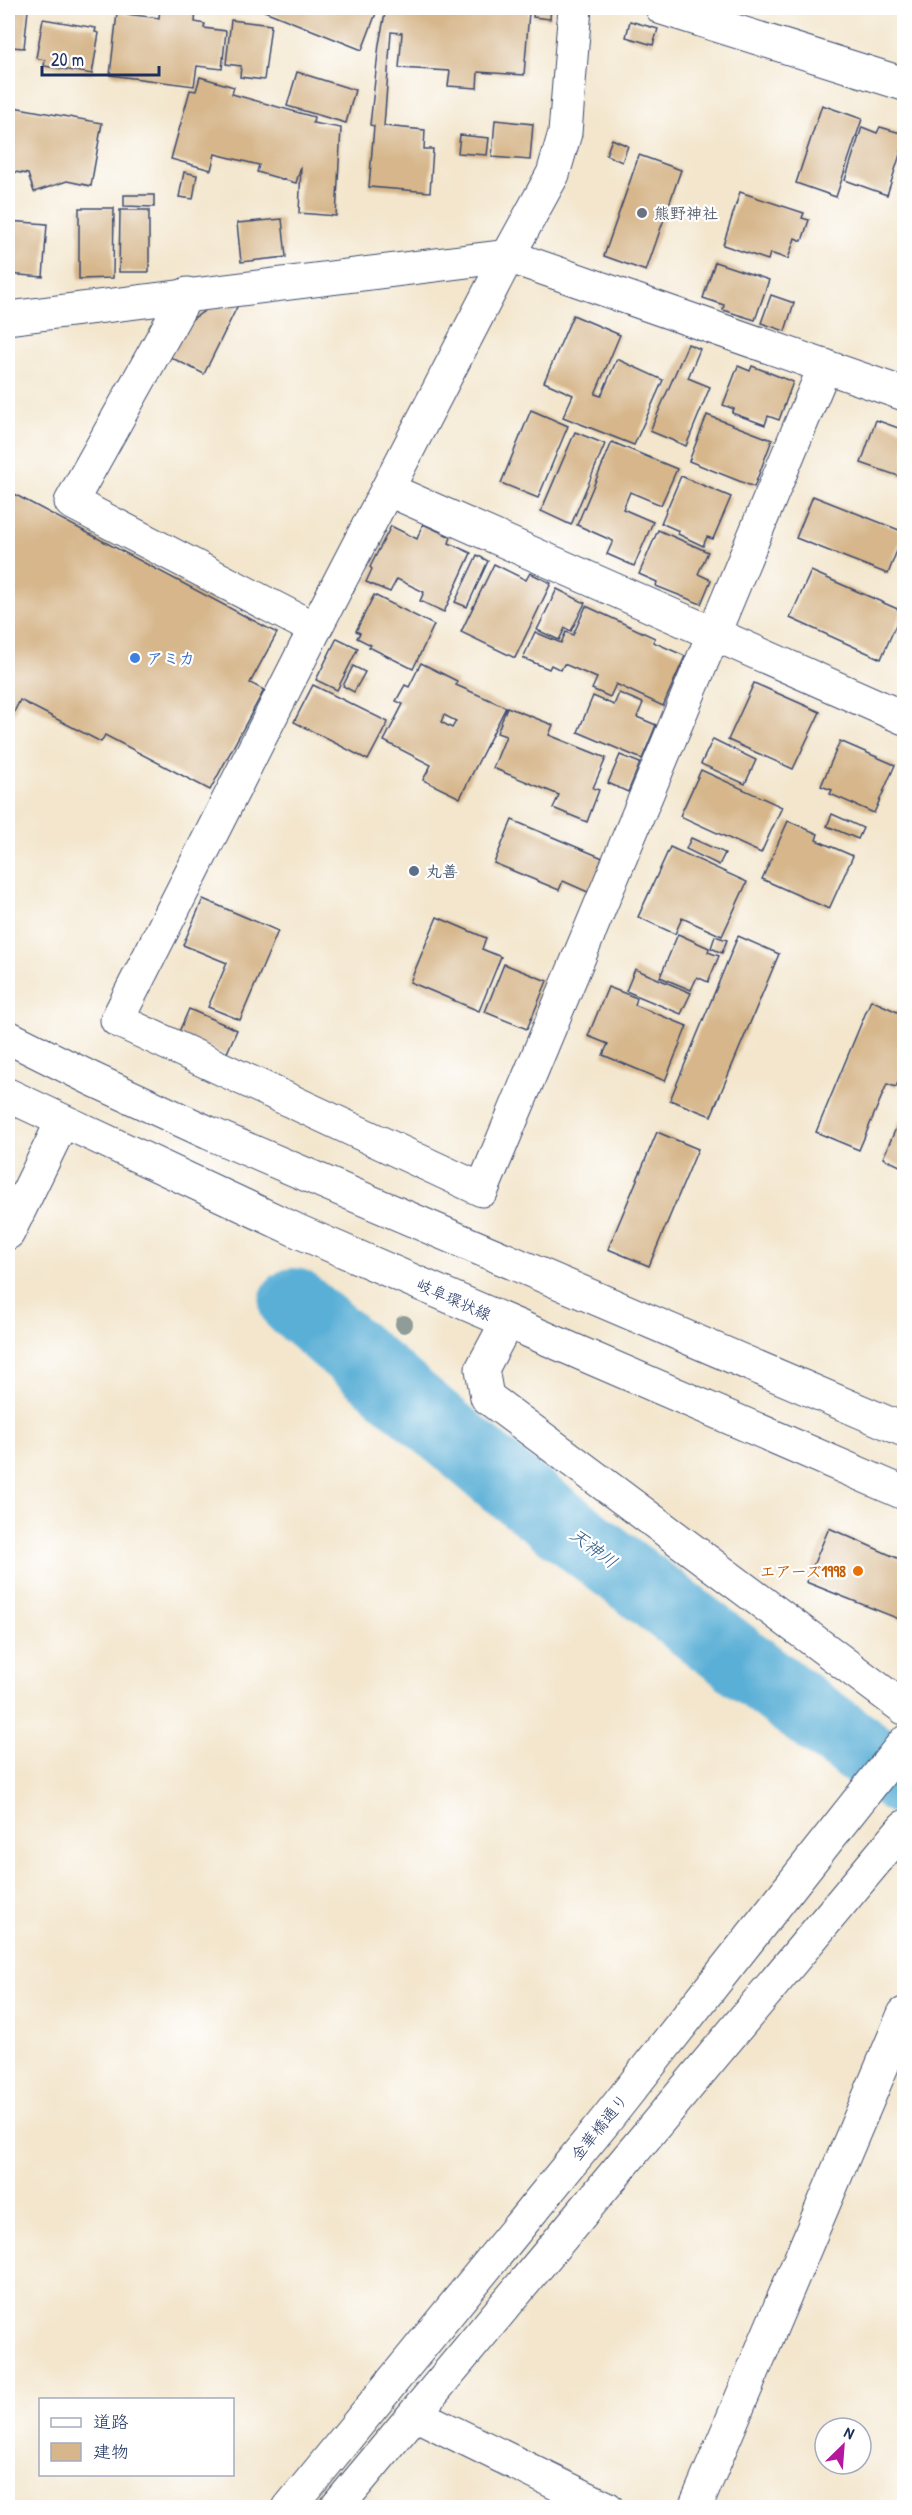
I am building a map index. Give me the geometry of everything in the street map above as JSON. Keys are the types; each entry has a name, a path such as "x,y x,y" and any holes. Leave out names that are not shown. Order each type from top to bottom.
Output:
{"street":[{"path":"575,8 565,133 553,174 508,256 389,490 315,629 117,1020 482,1190 825,366"},
{"path":"662,8 904,84"},
{"path":"8,318 508,256 904,394"},
{"path":"187,294 71,502 315,629"},
{"path":"389,490 904,718"},
{"path":"8,1037 219,1138 904,1430"},
{"name":"岐阜環状線","path":"8,1095 300,1232 904,1493"},
{"path":"8,1233 62,1122"},
{"path":"507,1322 482,1369 487,1397 904,1708"},
{"name":"金華橋通り","path":"288,2508 606,2120 904,1743"},
{"path":"336,2508 902,1835"},
{"path":"695,2508 904,2014"},
{"path":"415,2414 607,2508"}],"building":[{"path":"160,8 196,10 195,22 205,24 204,28 226,31 222,69 197,66 194,86 110,75 117,13 159,18"},
{"path":"257,8 378,8 362,50"},
{"path":"386,8 523,8 523,11 529,12 524,75 478,72 477,88 448,86 450,71 399,68 402,33 391,32 384,126 425,130 424,149 433,149 430,192 369,187 374,126 370,125 379,44"},
{"path":"534,8 551,8 550,19 533,17"},
{"path":"15,9 28,10 24,48 11,47"},
{"path":"43,19 96,28 95,32 99,33 92,74 44,66 45,60 36,58"},
{"path":"231,20 271,25 264,80 240,77 241,66 226,64"},
{"path":"630,21 658,29 653,45 626,37"},
{"path":"297,72 355,90 346,123 287,106"},
{"path":"200,77 234,87 232,94 314,117 313,123 341,128 336,216 299,213 301,166 296,183 257,172 259,165 215,154 211,170 171,159 190,90 196,91"},
{"path":"822,105 862,119 836,197 796,183"},
{"path":"8,106 102,123 91,186 67,181 34,192 28,174 8,171"},
{"path":"495,120 533,124 530,160 492,157"},
{"path":"862,127 877,133 880,127 904,134 904,142 887,195 845,180"},
{"path":"460,135 489,138 487,155 458,153"},
{"path":"612,139 628,146 622,162 606,155"},
{"name":"熊野神社","path":"639,155 681,170 646,271 604,256"},
{"path":"184,172 197,175 193,199 179,197"},
{"path":"740,192 804,213 802,218 809,220 802,241 795,238 788,259 770,253 768,260 723,245"},
{"path":"124,195 154,195 154,207 124,206"},
{"path":"79,208 114,208 113,278 79,279"},
{"path":"120,210 149,210 149,272 119,272"},
{"path":"282,219 286,257 241,262 237,223"},
{"path":"8,221 47,224 43,277 8,274"},
{"path":"715,262 769,280 755,320 723,310 724,305 703,298"},
{"path":"771,295 794,303 785,331 761,323"},
{"path":"238,305 204,374 170,357 188,322 209,308"},
{"path":"573,315 620,335 595,394 601,396 617,359 663,380 634,445 563,417 573,395 544,382"},
{"path":"688,344 700,349 688,378 710,387 686,446 650,431"},
{"path":"738,366 750,371 752,366 793,382 779,420 768,416 765,425 732,413 734,409 723,405"},
{"path":"531,410 568,426 538,498 501,483"},
{"path":"707,415 772,440 754,487 689,461"},
{"path":"876,420 904,430 904,478 861,463"},
{"path":"575,432 605,444 571,525 541,511"},
{"path":"612,442 677,469 661,505 630,492 623,509 653,522 634,566 607,554 613,541 577,525"},
{"path":"681,476 731,497 713,539 707,537 703,546 661,523"},
{"name":"アミカ","path":"12,493 277,633 250,683 264,690 210,790 105,735 101,742 20,700 13,714 8,711 8,502"},
{"path":"813,496 904,532 888,574 796,538"},
{"path":"423,524 451,537 449,543 471,553 444,612 420,601 424,592 397,579 390,592 366,582 372,569 370,567 391,526 417,539"},
{"path":"658,530 708,552 698,574 711,580 701,604 656,586 657,582 639,574"},
{"path":"477,555 488,561 467,607 455,602"},
{"path":"494,564 526,580 530,573 551,583 515,658 461,632"},
{"path":"811,571 902,611 881,659 790,618"},
{"path":"557,589 585,603 571,631 565,628 559,640 537,630"},
{"path":"374,595 434,625 413,669 369,647 371,645 357,638 360,633 356,631"},
{"path":"586,606 655,638 653,642 685,656 663,706 616,684 610,697 592,689 597,678 564,664 561,670 551,665 549,669 523,658 535,632 561,643 566,632 573,635"},
{"path":"337,638 358,648 337,690 316,680"},
{"path":"421,663 457,681 456,685 506,707 460,798 423,780 431,765 384,741 403,704 396,701 405,685 409,687","holes":["444,715 456,721 452,728 441,722"]},
{"path":"353,666 365,672 354,692 343,686"},
{"path":"754,683 820,712 793,769 728,740"},
{"path":"313,685 388,722 368,760 294,722"},
{"path":"619,693 643,703 637,717 656,725 642,759 578,732 593,696 614,705"},
{"path":"507,707 553,725 549,735 606,758 593,788 599,790 587,822 553,808 559,795 493,768 506,736 497,733"},
{"path":"713,739 756,760 745,784 701,764"},
{"path":"840,741 895,765 874,813 830,794 832,790 821,786"},
{"path":"620,755 640,763 628,792 608,783"},
{"path":"701,770 782,807 761,853 680,816"},
{"path":"832,814 863,828 858,839 827,826"},
{"path":"512,820 605,859 590,893 563,881 559,890 494,863"},
{"path":"788,821 818,834 816,840 853,856 829,909 762,879"},
{"path":"691,838 725,853 719,865 686,849"},
{"path":"670,847 747,882 722,936 682,918 675,934 638,917"},
{"path":"203,899 278,931 240,1020 208,1007 227,963 183,945"},
{"path":"437,917 486,938 482,949 501,957 479,1011 410,982"},
{"path":"678,934 709,948 708,952 719,956 708,982 697,977 691,990 660,977"},
{"path":"715,936 727,940 722,953 711,948"},
{"path":"738,936 779,954 711,1116 670,1100"},
{"path":"504,964 547,981 527,1029 485,1012"},
{"path":"635,969 691,993 681,1014 626,991"},
{"path":"608,987 637,998 635,1005 687,1026 665,1081 603,1055 608,1044 588,1036"},
{"path":"871,1000 904,1015 904,1044 898,1058 904,1061 904,1067 896,1087 887,1084 859,1150 816,1132"},
{"path":"189,1009 237,1030 226,1055 178,1034"},
{"path":"904,1110 904,1168 883,1158"},
{"path":"657,1132 698,1149 649,1266 608,1249"},
{"name":"エアーズ1998","path":"829,1528 904,1561 904,1621 806,1582"}],"waterway":[{"name":"天神川","path":"294,1303 507,1483 801,1707 904,1781"}],"place":[{"name":"熊野神社","path":"642,213"},
{"name":"アミカ","path":"135,658"},
{"name":"丸善","path":"414,871"},
{"name":"エアーズ1998","path":"858,1571"}]}
